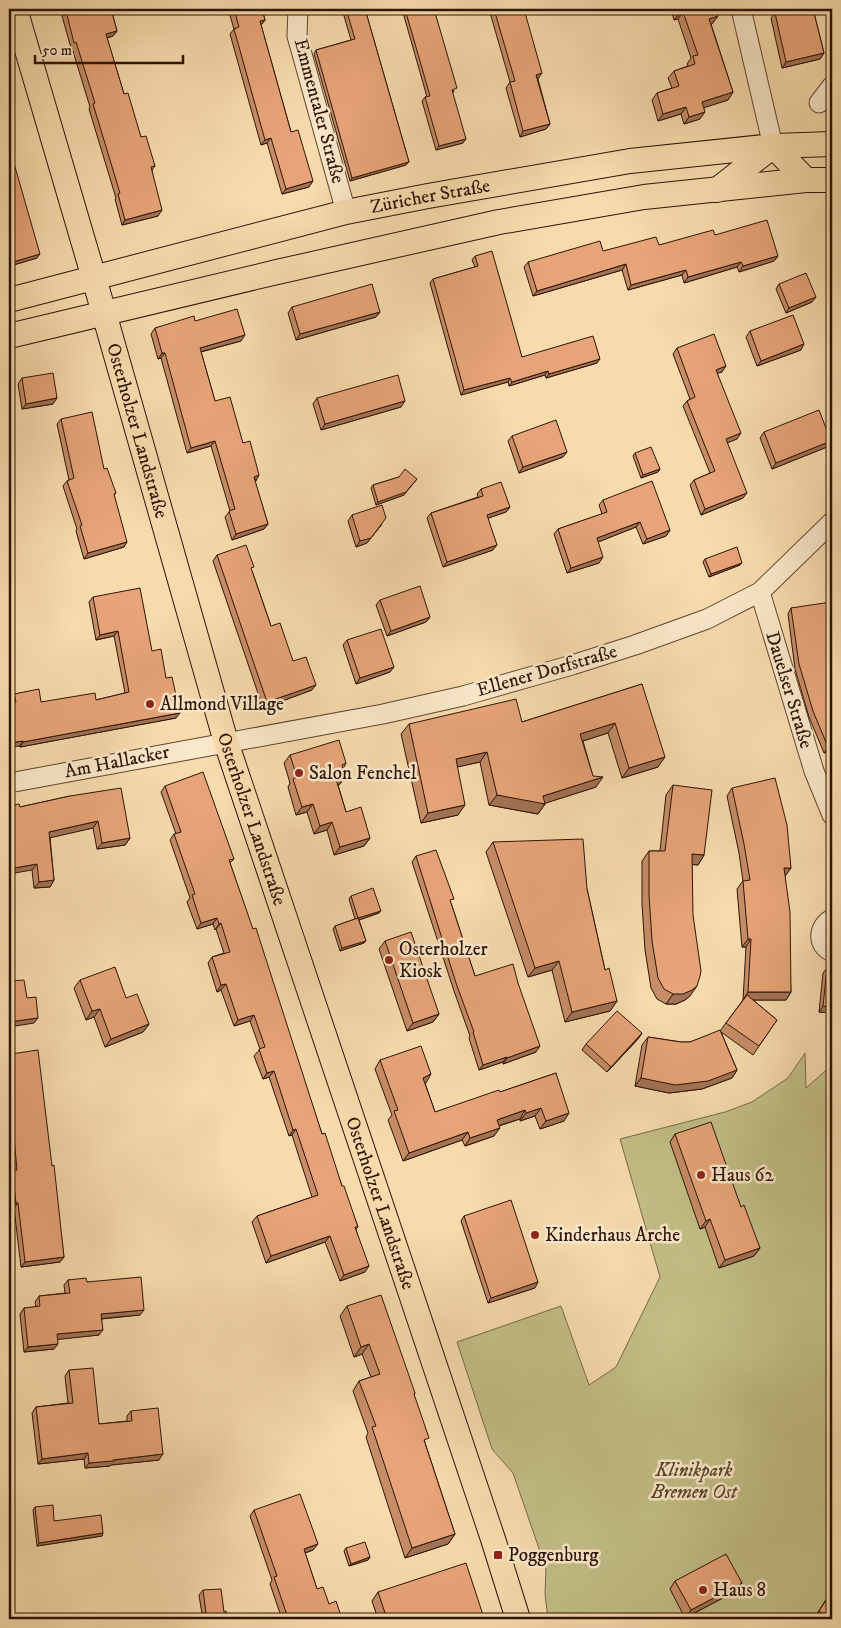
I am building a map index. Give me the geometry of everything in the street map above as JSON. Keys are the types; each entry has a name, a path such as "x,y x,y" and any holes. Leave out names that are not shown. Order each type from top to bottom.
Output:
{"main road":[{"name":"Osterholzer Landstraße","path":"15,9 94,278 226,742 490,1530 518,1619"},
{"name":"Züricher Straße","path":"9,300 346,212 630,161 773,146 832,144"},
{"path":"717,190 773,146 806,180"},
{"name":"Züricher Straße","path":"9,336 277,272 499,222 644,198 806,180 832,180"}],"street":[{"name":"Emmentaler Straße","path":"298,9 297,36 346,212"},
{"path":"741,9 773,146"},
{"path":"819,103 832,86"},
{"name":"Ellener Dorfstraße","path":"226,742 383,714 463,696 572,665 707,619 760,592 832,522"},
{"name":"Dauelser Straße","path":"760,592 814,771 832,815"},
{"name":"Am Hallacker","path":"9,783 226,742"},
{"path":"832,919 824,924 820,938 823,945 832,952"}],"green space":[{"path":"830,249 832,253 832,336 831,327"},
{"name":"Klinikpark Bremen Ost","path":"805,1053 806,1088 832,1065 832,1619 548,1619 545,1594 546,1569 513,1473 492,1449 457,1342 561,1306 589,1385 616,1367 660,1277 620,1139 725,1112 752,1102 788,1078"}],"building":[{"path":"67,9 111,9 117,31 106,34 124,94 128,93 141,137 146,136 155,166 151,167 162,210 125,220 118,194 120,193 93,104 95,103 76,42 74,43"},
{"path":"234,9 262,9 265,20 260,21 291,132 298,130 313,181 286,189 271,138 265,140 234,29 239,27"},
{"path":"346,9 365,9 409,162 352,178 316,50 355,39"},
{"path":"405,9 434,9 457,88 452,90 466,139 439,146 425,97 430,96"},
{"path":"494,9 524,9 542,73 536,75 550,124 523,131 510,82 515,81"},
{"path":"678,9 716,9 718,16 709,19 733,92 702,102 705,112 689,117 686,107 663,114 657,93 679,86 674,71 695,64 693,56 698,55 683,12 680,13"},
{"path":"781,9 813,9 824,53 786,62 775,13 782,11"},
{"path":"9,146 40,254 13,262 9,248"},
{"path":"767,220 778,256 743,266 741,262 688,277 686,270 631,285 626,264 537,291 528,262 600,241 603,251 656,237 659,245 713,230 715,235"},
{"path":"492,251 522,357 593,336 600,359 549,374 548,371 512,382 510,378 464,390 433,279 478,266 475,256"},
{"path":"806,273 816,297 789,308 779,284"},
{"path":"372,284 380,312 300,334 292,307"},
{"path":"237,309 245,335 200,348 215,401 230,397 243,443 250,441 259,475 254,477 268,524 236,534 229,511 235,509 215,441 191,448 165,353 162,353 155,328 194,316 195,321"},
{"path":"793,315 804,344 761,361 750,331"},
{"path":"714,334 726,366 716,370 741,433 726,439 747,493 705,509 694,480 715,471 687,401 695,397 677,348"},
{"path":"53,373 57,398 26,404 22,378"},
{"path":"398,375 405,401 325,424 317,398"},
{"path":"819,410 831,441 776,463 764,432"},
{"path":"92,412 104,469 107,468 116,493 114,494 127,542 88,553 80,526 82,525 67,481 74,478 61,419"},
{"path":"556,420 567,452 523,467 512,436"},
{"path":"651,447 660,469 643,475 635,453"},
{"path":"405,469 417,479 406,492 378,502 373,485 399,477"},
{"path":"652,481 670,530 647,539 640,522 597,538 603,557 571,568 558,529 607,512 603,500"},
{"path":"501,482 510,507 487,515 497,545 447,562 431,513 483,496 481,489"},
{"path":"382,505 386,518 371,538 360,541 352,515"},
{"path":"246,545 254,567 251,568 271,626 280,623 293,661 306,657 316,685 267,702 217,555"},
{"path":"737,547 742,563 711,574 705,559"},
{"path":"420,586 430,617 391,631 380,600"},
{"path":"140,588 152,651 161,649 166,678 172,677 180,713 9,743 9,703 16,702 14,694 39,689 41,702 95,693 96,700 129,692 118,631 100,635 93,597"},
{"path":"831,602 832,746 828,747 813,711 799,664 791,608"},
{"path":"381,629 394,667 360,678 347,640"},
{"path":"642,684 665,757 629,768 615,723 580,734 593,776 603,777 543,796 545,804 497,795 487,752 456,759 465,805 428,813 409,724 516,699 522,722"},
{"path":"339,740 346,763 342,765 345,776 336,779 346,812 361,807 370,838 340,847 332,822 320,826 313,804 302,807 293,779 297,777 290,755"},
{"path":"203,772 234,859 229,860 253,929 256,928 322,1134 325,1133 342,1186 344,1186 358,1227 355,1227 369,1266 344,1275 330,1236 271,1256 257,1216 318,1195 296,1129 293,1130 274,1071 267,1073 259,1049 265,1047 254,1015 238,1020 226,984 221,985 212,957 230,952 221,923 219,924 217,918 201,923 192,895 195,894 174,834 181,832 165,786"},
{"path":"775,778 787,825 791,868 784,868 790,912 791,992 748,992 751,939 748,939 743,881 750,880 732,788"},
{"path":"673,785 712,790 704,855 692,854 693,915 701,971 697,986 683,994 673,994 664,989 658,978 652,941 649,895 649,851 665,851"},
{"path":"121,788 130,838 102,843 98,821 49,832 54,880 39,882 37,864 9,869 9,806 19,804 20,807 70,796"},
{"path":"583,839 587,889 605,970 609,968 617,1001 572,1012 559,961 535,968 493,842"},
{"path":"436,850 454,899 450,900 475,976 513,964 540,1046 483,1065 474,1032 457,986 416,856"},
{"path":"373,888 381,911 358,918 351,896"},
{"path":"358,918 366,941 342,948 335,926"},
{"path":"411,932 439,1014 413,1023 385,941"},
{"path":"115,967 126,998 137,994 149,1024 111,1039 100,1009 92,1011 80,980"},
{"path":"827,968 832,968 832,1007 823,1006"},
{"path":"24,980 27,998 36,997 38,1018 9,1022 9,981"},
{"path":"747,995 777,1020 759,1046 726,1023"},
{"path":"617,1011 642,1033 611,1067 586,1044"},
{"path":"720,1030 737,1070 708,1081 675,1085 641,1078 648,1037 690,1042"},
{"path":"9,1038 11,1054 38,1050 52,1166 54,1165 64,1257 25,1262 12,1170 17,1170 9,1083"},
{"path":"421,1046 431,1074 423,1078 435,1112 556,1073 569,1113 546,1121 541,1108 526,1113 525,1110 497,1120 500,1128 470,1138 468,1132 409,1153 394,1111 398,1110 380,1060"},
{"name":"Haus 62","path":"711,1122 741,1207 744,1205 760,1248 725,1260 710,1219 706,1221 675,1134"},
{"path":"511,1200 538,1282 491,1298 464,1216"},
{"path":"141,1277 144,1310 101,1314 103,1330 57,1334 58,1344 28,1347 24,1308 40,1306 39,1296 70,1293 68,1280 86,1278 87,1282"},
{"path":"381,1295 429,1438 424,1440 455,1534 412,1548 372,1427 376,1426 359,1381 380,1374 369,1344 361,1347 347,1306"},
{"path":"93,1368 99,1424 132,1421 131,1411 158,1408 163,1454 89,1463 88,1453 42,1459 36,1407 73,1403 69,1370"},
{"path":"300,1494 318,1544 304,1549 317,1589 323,1587 329,1604 336,1601 342,1619 285,1619 288,1618 274,1577 277,1576 254,1510"},
{"path":"53,1505 54,1521 101,1515 103,1533 39,1543 35,1507"},
{"path":"365,1542 370,1557 351,1564 346,1548"},
{"name":"Haus 8","path":"726,1554 742,1583 691,1610 675,1581"},
{"path":"466,1563 483,1615 470,1619 387,1619 378,1592"},
{"path":"221,1589 224,1612 226,1611 227,1619 199,1619 198,1614 206,1613 203,1590"},
{"path":"831,1593 832,1619 829,1619 819,1611"}],"place":[{"name":"Allmond Village","path":"150,704"},
{"name":"Salon Fenchel","path":"299,773"},
{"name":"Osterholzer Kiosk","path":"389,960"},
{"name":"Haus 62","path":"701,1175"},
{"name":"Kinderhaus Arche","path":"535,1235"},
{"name":"Poggenburg","path":"498,1555"},
{"name":"Haus 8","path":"703,1590"}]}
